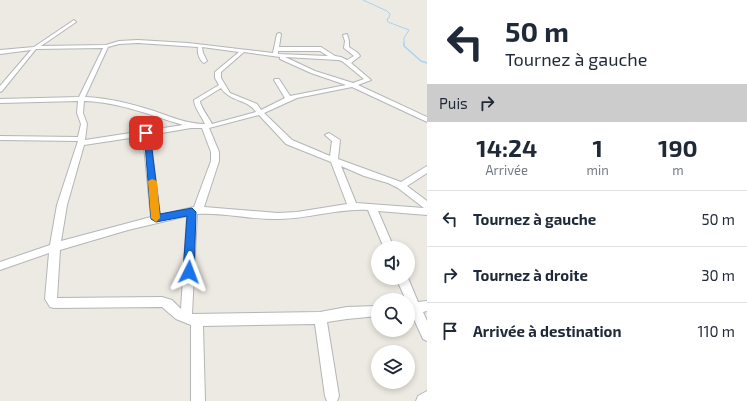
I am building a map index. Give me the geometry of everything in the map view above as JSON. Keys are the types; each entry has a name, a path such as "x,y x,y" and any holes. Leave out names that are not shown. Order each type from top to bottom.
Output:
{"street":[{"path":"0,90 35,48 74,20"},
{"path":"276,55 279,34"},
{"path":"345,35 347,41 346,48 357,56 347,63"},
{"path":"0,52 35,48 106,46 114,43 144,42 276,55 342,59 368,80 352,85 288,98 260,113 207,126 190,126 81,141 9,137 0,138"},
{"path":"106,46 82,99 80,113 84,124 81,141 62,205 55,247 51,298 54,303 162,302 169,304 179,314 192,319 320,318 348,313 371,311"},
{"path":"200,47 200,54 204,61"},
{"path":"276,48 321,50 335,58"},
{"path":"243,51 218,72 218,78 228,94 255,105 260,113 289,142 401,186 427,206"},
{"path":"276,55 312,72 352,85 427,120"},
{"path":"277,80 288,98"},
{"path":"198,401 192,319 195,211 215,161 215,152 203,112 197,105 197,100 223,85"},
{"path":"0,101 82,99 102,101 130,106 190,126"},
{"path":"146,133 156,219"},
{"path":"329,135 336,140 334,160 353,206"},
{"path":"401,186 427,169"},
{"path":"0,266 55,247 156,219 195,211 288,216 353,206 427,212"},
{"path":"371,208 386,241"},
{"path":"406,285 417,307 427,335"},
{"path":"320,318 332,396"},
{"path":"423,401 427,398"}],"waterway":[{"path":"363,0 387,11 390,14 389,18 387,19 388,22 409,30 404,38 404,46 421,61 427,63"}],"slow traffic":[{"path":"152,181 156,218"}],"route":[{"path":"146,133 149,146 156,219 192,212 189,272"}]}
